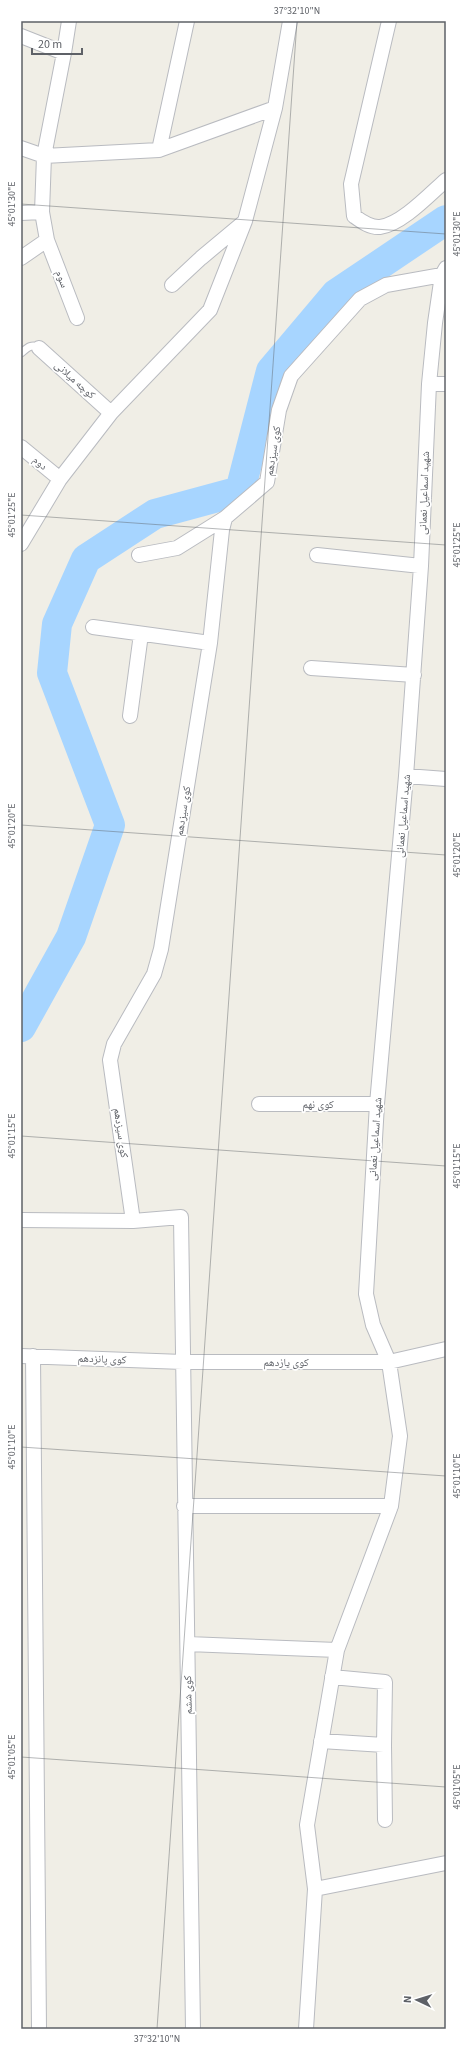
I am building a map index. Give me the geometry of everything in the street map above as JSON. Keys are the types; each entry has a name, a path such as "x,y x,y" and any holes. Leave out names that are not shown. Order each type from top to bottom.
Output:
{"street":[{"name":"سوم","path":"69,21 44,156 42,212 47,240 77,318"},
{"path":"159,150 186,21"},
{"path":"21,544 60,479 111,413 210,310 245,221 275,108 290,21"},
{"path":"389,21 351,184 354,216 365,223 379,227 404,217 446,180"},
{"path":"21,36 64,54"},
{"path":"21,148 44,156 159,150 275,108"},
{"path":"21,213 42,212"},
{"path":"172,285 245,221"},
{"path":"21,258 47,240"},
{"name":"کوی سیزدهم","path":"133,1221 110,1060 114,1044 154,974 161,949 210,644 220,542 225,518 268,482 279,410 291,376 360,299 386,285 409,282 444,272"},
{"name":"شهید اسماعیل نعمانی","path":"306,2029 315,1889 307,1825 337,1650 391,1506 400,1436 389,1362 373,1325 366,1294 377,1104 414,675 421,566 429,384 440,322 444,272"},
{"name":"کوچه میلانی","path":"39,348 111,413"},
{"path":"429,384 446,384"},
{"name":"دوم","path":"21,447 60,479"},
{"path":"139,555 177,548 225,518"},
{"path":"317,556 421,566"},
{"path":"93,627 210,644"},
{"path":"130,716 141,634"},
{"path":"311,668 414,675"},
{"path":"406,776 446,779"},
{"name":"کوی نهم","path":"259,1104 377,1104"},
{"path":"21,1220 133,1221 181,1217 183,1362"},
{"name":"کوی یازدهم","path":"183,1362 389,1362 446,1349"},
{"path":"27,1356 39,2029"},
{"name":"کوی پانزدهم","path":"27,1356 183,1362"},
{"name":"کوی ششم","path":"183,1362 193,2029"},
{"path":"184,1506 391,1506"},
{"path":"188,1644 337,1650"},
{"path":"332,1677 385,1682 385,1820"},
{"path":"321,1741 384,1745"},
{"path":"315,1889 446,1863"}],"lane":[{"path":"21,353 30,346 34,345 39,348"}],"waterway":[{"path":"21,1027 71,937 110,825 52,673 57,624 86,559 155,514 240,491 271,371 336,294 446,220"}]}
